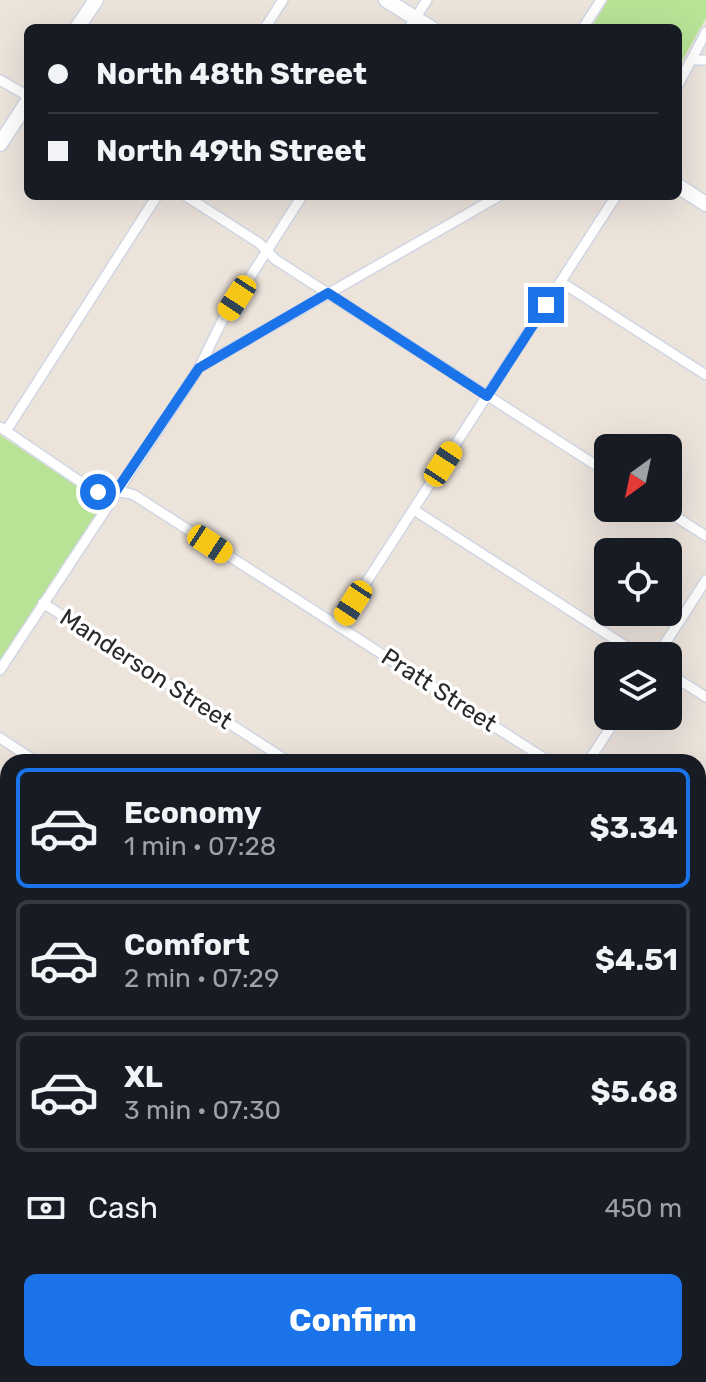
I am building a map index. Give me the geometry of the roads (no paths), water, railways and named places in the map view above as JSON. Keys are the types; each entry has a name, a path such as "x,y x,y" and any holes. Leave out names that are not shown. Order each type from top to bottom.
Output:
{"street":[{"path":"80,24 96,0"},
{"path":"268,24 283,0"},
{"path":"386,0 412,23 427,0"},
{"path":"586,24 601,0"},
{"path":"682,77 706,32"},
{"path":"691,60 706,60"},
{"path":"0,80 24,96"},
{"path":"0,144 24,105"},
{"path":"682,189 706,204"},
{"path":"3,429 154,200"},
{"path":"192,200 259,243 276,260 594,464"},
{"path":"0,670 199,368 222,321 299,200"},
{"path":"199,368 492,200"},
{"path":"338,626 613,200"},
{"path":"561,282 706,375"},
{"name":"Pratt Street","path":"3,429 91,489 134,495 538,754"},
{"path":"414,510 619,642"},
{"path":"682,521 706,536"},
{"path":"666,642 706,580"},
{"name":"Manderson Street","path":"43,603 277,754"},
{"path":"682,682 706,697"},
{"path":"593,754 609,730"},
{"path":"0,738 25,754"}]}
